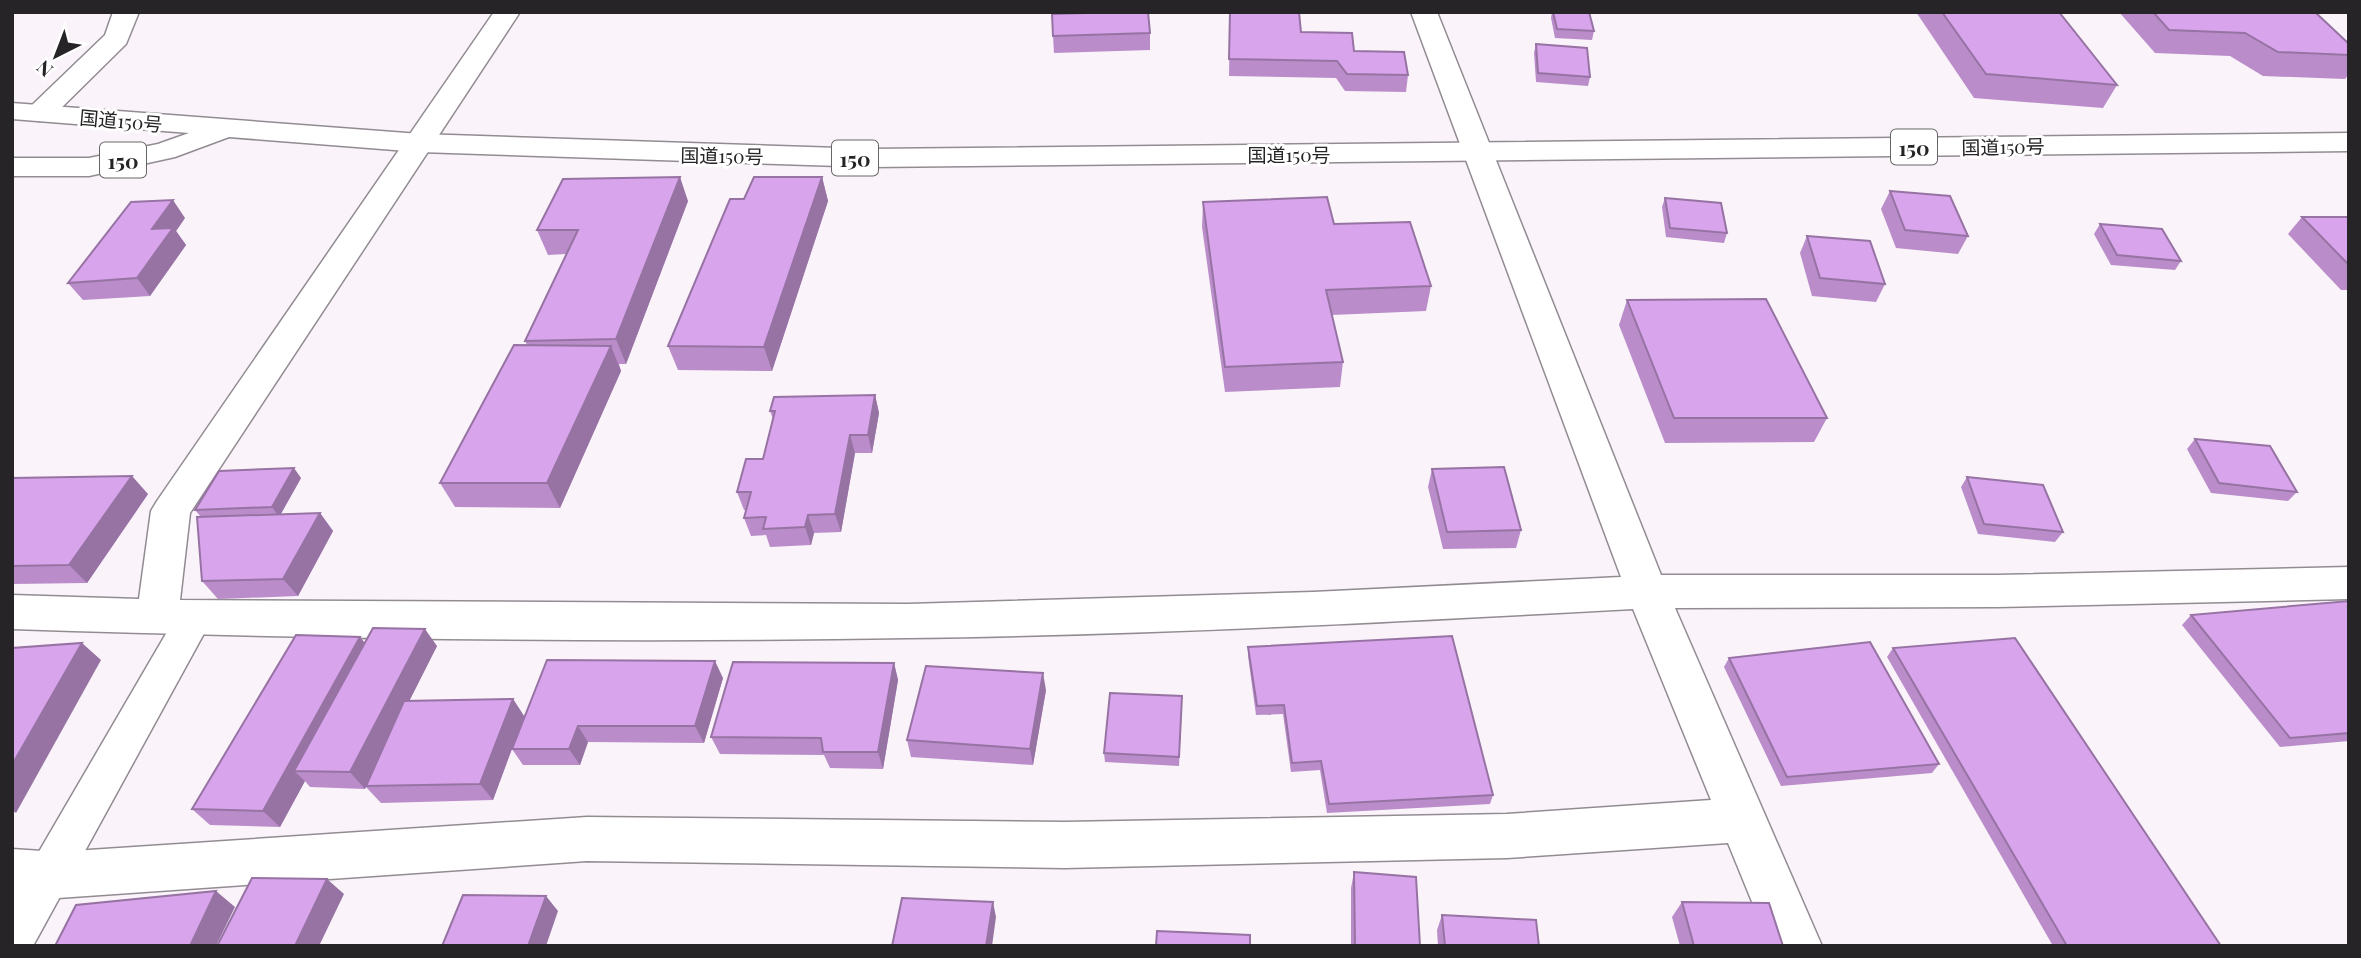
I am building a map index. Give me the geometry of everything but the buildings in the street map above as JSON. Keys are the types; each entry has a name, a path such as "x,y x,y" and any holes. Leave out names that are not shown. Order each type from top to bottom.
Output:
{"main road":[{"path":"26,112 117,38 126,12"},
{"path":"175,619 171,510 507,12"},
{"path":"1424,12 1647,592 1796,946"},
{"name":"国道150号","path":"26,112 420,143 870,158 2349,142"},
{"name":"国道150号","path":"14,168 89,167 166,151 230,129"},
{"path":"12,612 175,619 908,621 1312,609 1647,592 1997,591 2349,583"},
{"path":"31,873 587,839 1065,845 1507,836 1743,820"}],"lane":[{"path":"12,941 31,873 175,619"}]}
